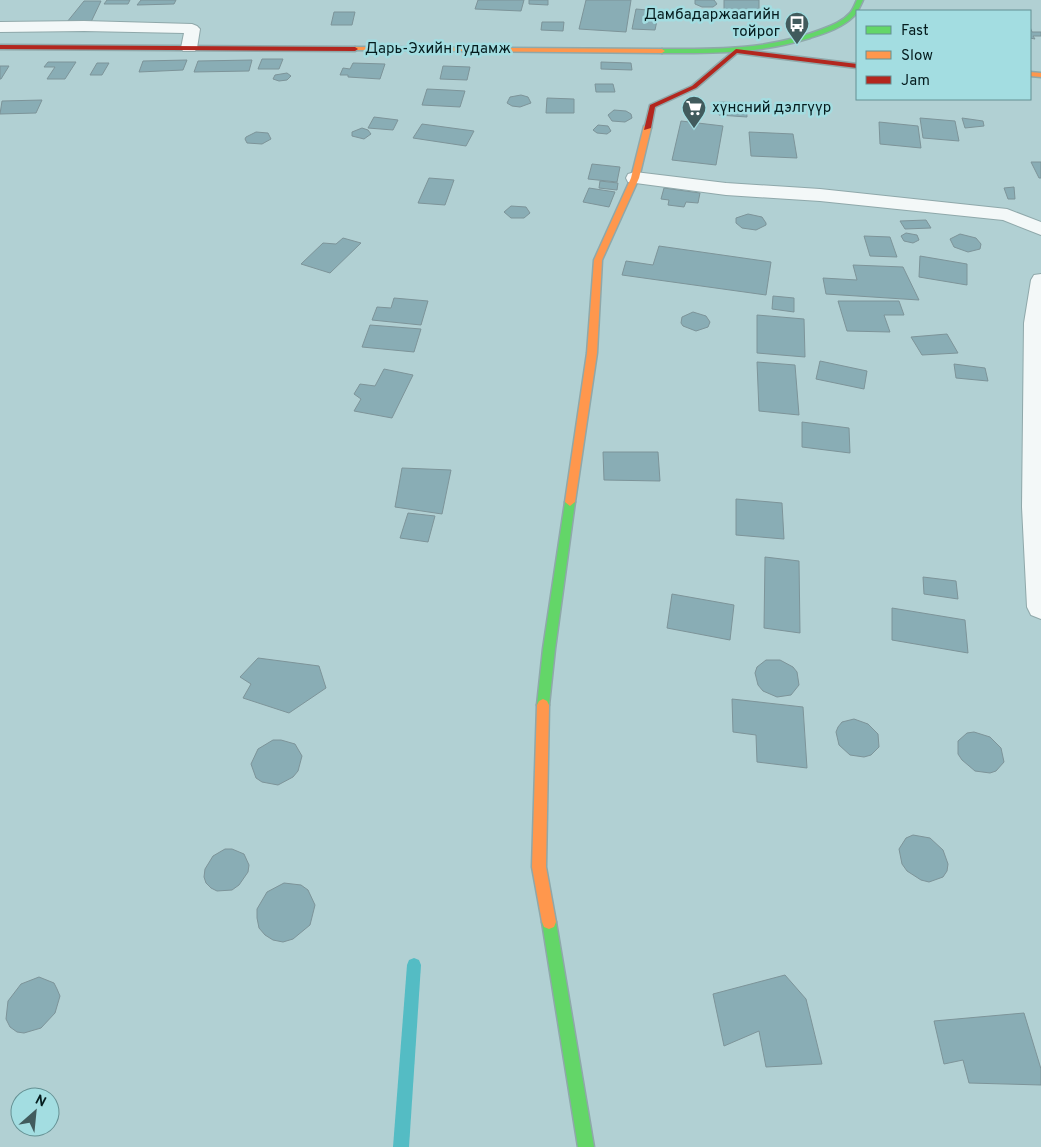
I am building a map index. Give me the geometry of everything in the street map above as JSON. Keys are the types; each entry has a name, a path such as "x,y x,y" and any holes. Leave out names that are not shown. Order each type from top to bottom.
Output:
{"main road":[{"path":"856,24 853,14 860,0"},
{"name":"Дарь-Эхийн гудамж","path":"0,47 736,51 783,43 808,36 853,14"},
{"path":"586,1147 583,1118 539,867 543,709 549,649 592,353 598,260 635,178 652,106 694,87 736,51 856,66"}],"street":[{"path":"0,27 84,26 192,30 189,48"},
{"path":"635,178 1007,214 1041,229"},
{"path":"1041,280 1035,323 1035,507 1041,607"}],"building":[{"path":"107,0 130,0 128,4 104,4"},
{"path":"141,0 176,0 174,4 137,5"},
{"path":"478,0 524,0 521,11 475,9"},
{"path":"529,0 548,0 548,5 529,4"},
{"path":"586,0 631,0 626,32 579,29"},
{"path":"695,0 714,0 717,4 713,7 702,7 695,4"},
{"path":"724,0 759,0 759,20 724,18"},
{"path":"84,1 101,1 91,22 67,22"},
{"path":"636,9 659,11 655,30 632,29"},
{"path":"334,12 355,12 352,25 331,25"},
{"path":"704,13 711,15 712,18 704,20 696,17"},
{"path":"542,22 564,22 563,31 541,30"},
{"path":"1031,30 1032,32 1041,32 1041,36 1033,36 1035,39 1031,38"},
{"path":"262,59 283,59 279,69 258,69"},
{"path":"187,60 183,70 139,72 143,61"},
{"path":"252,60 249,71 194,72 198,61"},
{"path":"48,62 76,62 65,79 47,79 55,67 44,67"},
{"path":"601,62 631,63 632,70 601,69"},
{"path":"97,63 109,63 102,75 90,75"},
{"path":"353,63 385,64 380,79 340,75 343,68 350,69"},
{"path":"0,66 9,66 1,79 0,79"},
{"path":"443,66 470,67 467,80 440,79"},
{"path":"287,73 291,76 287,80 279,81 273,79 275,75"},
{"path":"595,84 613,84 615,92 596,92"},
{"path":"427,89 465,91 460,107 422,105"},
{"path":"521,95 528,97 531,103 520,107 507,103 510,97"},
{"path":"547,98 574,99 574,113 546,113"},
{"path":"42,100 36,113 0,114 2,101"},
{"path":"719,102 746,103 747,117 719,115"},
{"path":"614,110 626,111 631,114 632,118 625,122 612,121 608,115"},
{"path":"374,117 398,120 393,130 368,128"},
{"path":"920,118 955,121 959,141 923,138"},
{"path":"962,118 983,121 984,126 965,128"},
{"path":"681,121 723,126 716,165 672,160"},
{"path":"879,122 918,126 921,148 880,144"},
{"path":"422,124 474,131 466,146 413,138"},
{"path":"598,125 608,126 611,131 607,134 597,133 593,130"},
{"path":"362,128 368,130 371,134 364,139 352,136 352,132"},
{"path":"256,132 268,133 271,139 262,144 247,143 246,137"},
{"path":"749,132 793,134 797,158 751,156"},
{"path":"1031,162 1041,162 1041,178 1039,178"},
{"path":"592,164 620,167 617,182 588,179"},
{"path":"429,178 454,180 445,205 418,203"},
{"path":"600,181 618,183 617,190 599,188"},
{"path":"1014,187 1015,199 1008,199 1004,188"},
{"path":"589,188 615,192 609,207 583,202"},
{"path":"664,188 700,193 698,203 686,202 684,207 668,205 669,200 661,199"},
{"path":"511,206 526,207 530,213 524,218 511,218 504,212"},
{"path":"748,214 762,217 766,225 756,230 742,228 736,223 736,218"},
{"path":"926,220 931,228 905,229 900,221"},
{"path":"906,233 917,235 919,240 913,243 904,241 901,236"},
{"path":"960,234 976,238 981,244 980,249 968,252 954,247 950,239"},
{"path":"864,236 890,237 897,257 870,256"},
{"path":"343,238 361,243 330,273 301,264 323,243 336,244"},
{"path":"659,246 771,262 766,295 622,275 626,261 653,265"},
{"path":"920,256 967,264 967,285 919,277"},
{"path":"853,265 903,267 919,300 826,294 823,278 857,280"},
{"path":"773,296 794,298 794,312 772,309"},
{"path":"394,298 428,301 421,325 372,320 377,307 391,308"},
{"path":"838,301 899,301 904,315 884,315 890,332 847,331"},
{"path":"693,312 706,316 710,322 708,327 696,331 683,326 681,323 682,317"},
{"path":"757,315 804,319 805,357 757,353"},
{"path":"370,325 421,329 414,352 362,347"},
{"path":"947,334 958,353 922,355 911,337"},
{"path":"820,361 867,371 864,389 816,379"},
{"path":"757,362 795,365 799,415 759,411"},
{"path":"954,364 985,368 988,381 956,378"},
{"path":"384,369 413,375 392,418 354,411 361,399 354,394 360,384 375,386"},
{"path":"802,422 849,428 850,453 802,447"},
{"path":"603,452 658,452 660,481 604,480"},
{"path":"402,468 451,470 442,514 395,507"},
{"path":"736,499 782,503 784,539 736,535"},
{"path":"408,513 435,516 428,542 400,538"},
{"path":"765,557 799,561 800,633 764,628"},
{"path":"923,577 956,581 958,599 924,594"},
{"path":"672,594 734,605 730,640 667,628"},
{"path":"892,608 965,620 968,653 892,640"},
{"path":"258,658 319,666 326,688 289,713 243,698 251,684 240,677"},
{"path":"766,660 780,660 793,667 797,672 799,685 791,695 777,697 763,691 758,685 755,673 757,667"},
{"path":"732,699 803,707 807,768 757,762 756,735 733,732"},
{"path":"854,719 868,724 878,734 879,747 871,755 864,757 850,755 839,745 836,732 838,727 842,722"},
{"path":"974,732 990,737 1001,748 1004,762 996,771 990,773 975,771 958,754 958,741 967,733"},
{"path":"273,740 295,744 302,756 298,771 293,777 278,785 262,782 256,778 251,764 258,749"},
{"path":"913,835 930,838 943,850 948,864 947,871 943,877 929,882 921,880 907,871 902,864 899,849 906,838"},
{"path":"225,849 232,849 244,854 249,865 248,872 239,885 232,890 217,891 206,883 204,877 205,869 213,856"},
{"path":"284,883 301,885 308,890 315,905 310,925 293,939 283,942 273,940 259,928 257,909 267,892"},
{"path":"785,975 806,999 822,1064 766,1067 759,1031 724,1046 713,994"},
{"path":"39,977 54,983 57,989 60,996 55,1013 41,1028 24,1033 17,1032 10,1027 6,1019 8,1001 21,984"},
{"path":"1024,1013 1041,1069 1041,1085 969,1083 963,1060 944,1064 934,1021"}],"waterway":[{"path":"401,1147 414,965"}],"traffic: fast":[{"path":"662,51 734,51 762,48 797,40 831,28 844,21 853,14 860,0"},
{"path":"543,705 570,502"},
{"path":"549,922 586,1147"}],"traffic: slow":[{"path":"355,49 662,51"},
{"path":"1031,74 1041,75"},
{"path":"570,502 592,353 598,260 635,178 647,128"},
{"path":"543,705 539,867 549,922"}],"traffic: jam":[{"path":"0,47 355,49"},
{"path":"647,128 652,106 694,87 736,51 856,66"}],"place":[{"name":"Дамбадаржаагийн тойрог","path":"797,45"},
{"name":"хүнсний дэлгүүр","path":"694,129"}]}
